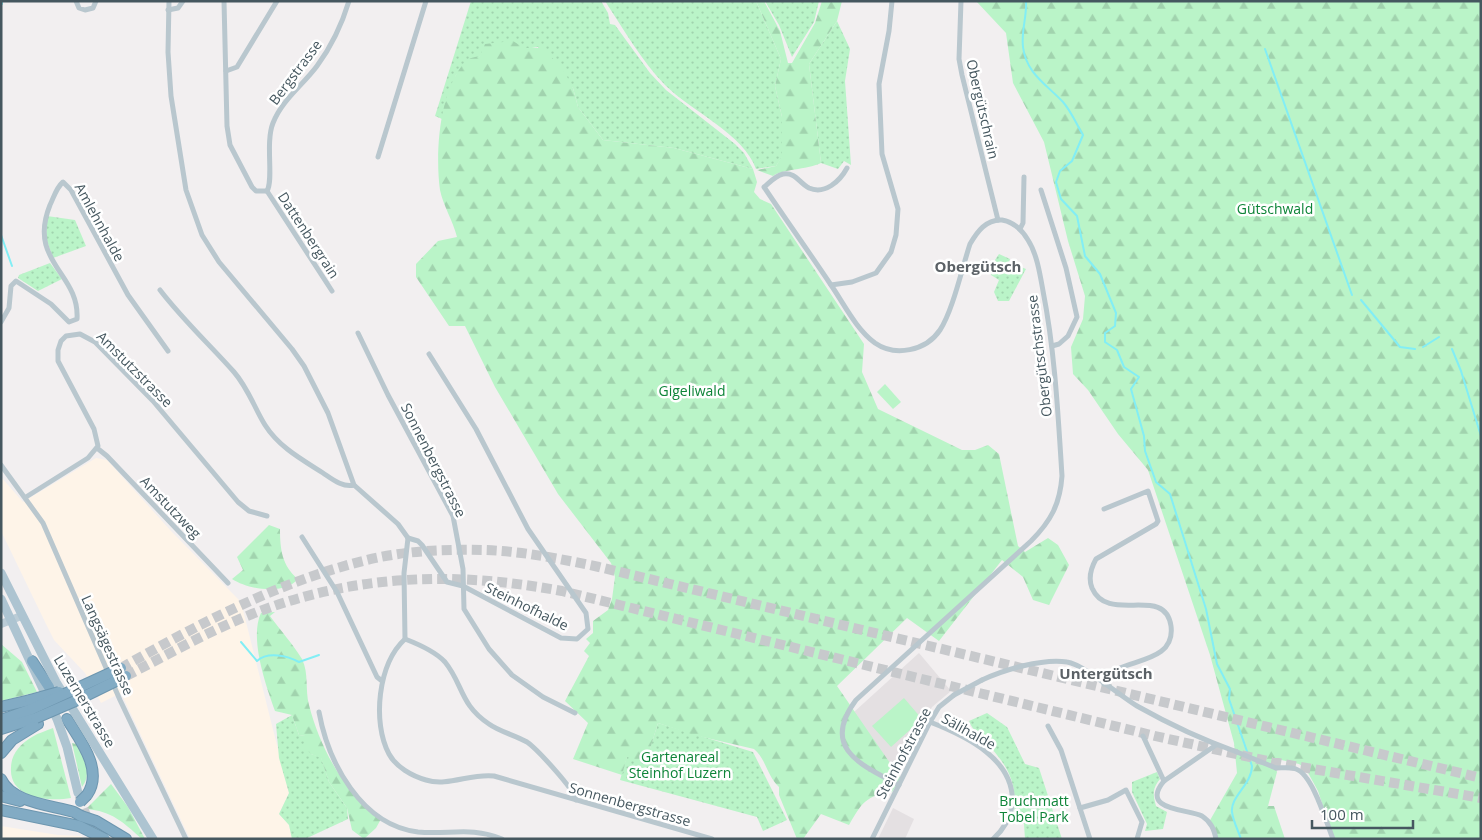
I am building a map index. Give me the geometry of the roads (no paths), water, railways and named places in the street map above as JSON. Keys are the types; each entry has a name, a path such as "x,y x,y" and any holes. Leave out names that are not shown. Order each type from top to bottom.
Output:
{"highway":[{"path":"32,661 49,687"},
{"path":"1,720 34,713 73,702 124,672 77,690 34,713 1,729"},
{"path":"1,707 34,713"},
{"path":"1,753 34,713"},
{"path":"67,719 92,767 93,780 76,808"},
{"path":"1,780 14,794 51,807"},
{"path":"1,796 51,807 76,808 126,839"},
{"path":"1,810 76,808 106,839"}],"main road":[{"name":"Luzernerstrasse","path":"1,574 21,616 78,719 153,839"},
{"name":"Luzernerstrasse","path":"1,599 32,661 63,734 76,808"},
{"path":"1,624 21,616"}],"street":[{"path":"76,1 79,8 85,10 93,8 96,1"},
{"path":"168,1 168,52 171,96 186,190 199,228 210,250 304,366 328,413 354,485 398,524 408,538 418,541 422,545 444,580 463,586"},
{"path":"168,10 178,8 183,1"},
{"path":"224,1 227,126 230,146 252,187 256,191 266,191"},
{"path":"226,71 237,68 277,1"},
{"name":"Bergstrasse","path":"266,191 270,182 268,150 272,125 285,102 317,66 349,1"},
{"path":"378,157 426,1"},
{"path":"831,285 852,282 876,273 891,252 896,235 896,202 882,154 879,84 889,31 892,1"},
{"name":"Obergütschrain","path":"961,1 959,59 998,220"},
{"path":"846,168 839,179 823,189 810,188 796,176 785,174 779,175 764,188 850,314 875,343 897,350 917,348 933,339 940,330 970,244 976,233 986,224 998,220 1010,222 1020,229 1023,223 1024,177"},
{"name":"Amlehnhalde","path":"1,322 9,308 10,286 16,281 51,304 69,322 77,319 72,294 51,259 44,237 44,221 58,187 63,182 71,190 128,295 168,351"},
{"path":"1041,190 1066,268 1077,317 1068,336 1059,344 1052,346"},
{"name":"Dattenbergrain","path":"266,191 332,291"},
{"name":"Obergütschstrasse","path":"899,785 864,767 851,756 845,745 844,720 856,700 1043,529 1053,515 1059,501 1062,476 1052,346 1040,277 1031,246 1020,229"},
{"path":"160,290 179,314 236,374 251,396 266,426 280,443 292,454 339,483 349,486 354,485"},
{"name":"Sonnenbergstrasse","path":"358,333 388,395 453,516 463,569 463,586"},
{"name":"Amstutzstrasse","path":"97,448 98,440 94,429 58,361 58,350 61,341 72,334 87,337 95,342 153,400 238,502 249,511 267,516"},
{"name":"Steinhofhalde","path":"429,354 476,429 528,529 586,613 588,629 577,639 561,638 463,586"},
{"path":"26,497 88,458 97,448"},
{"name":"Amstutzweg","path":"97,448 107,456 228,583"},
{"name":"Langsägestrasse","path":"1,465 26,497 45,529 120,700 186,839"},
{"path":"1104,509 1148,491 1158,521 1156,524 1096,559 1090,577 1096,596 1107,605 1145,604 1154,606 1166,615 1171,628 1169,641 1162,652 1119,669 1104,684"},
{"path":"302,537 337,592 377,677 382,681"},
{"path":"408,538 404,573 405,639 436,655 445,662 463,698 477,715 490,725 528,743 570,788 576,800"},
{"name":"Steinhofhalde","path":"463,586 464,609 489,649 512,675 543,697 575,713"},
{"name":"Sonnenbergstrasse","path":"405,639 395,650 387,664 382,681 380,710 384,744 390,756 410,773 427,781 443,782 478,775 494,776 712,839"},
{"name":"Steinhofstrasse","path":"872,839 939,707 954,695 982,680 1009,669 1062,661 1077,665 1140,707 1216,746 1278,768 1298,770 1304,775 1318,799 1333,839"},
{"path":"319,712 331,754 354,791 374,814 394,825 416,832 446,833 474,830 502,839"},
{"name":"Sälihalde","path":"930,722 986,751 1004,770 1012,788 1011,810 1006,824 992,839"},
{"path":"1048,726 1061,750 1090,839"},
{"path":"1143,736 1164,781"},
{"path":"1216,746 1164,781 1160,785 1158,796 1163,805 1202,816 1214,829 1216,839"},
{"path":"1080,808 1108,800 1126,790 1142,822 1137,839"}],"waterway":[{"path":"1026,1 1023,47 1028,64 1038,78 1066,106 1083,135 1072,161 1060,171 1056,182 1061,199 1077,216 1085,256 1100,274 1116,313 1115,326 1105,333 1105,342 1117,350 1124,367 1139,377 1131,389 1144,436 1145,451 1156,482 1170,494 1206,609 1217,664 1230,689 1229,699 1252,766 1249,779 1232,806 1233,819 1241,839"},
{"path":"1,26 1,57"},
{"path":"1265,49 1352,295"},
{"path":"1,235 12,266"},
{"path":"1361,300 1400,347 1415,349"},
{"path":"1423,347 1439,337"},
{"path":"1452,349 1461,371 1481,436"},
{"path":"241,642 257,661 272,655 284,656 299,662 319,655"}],"tunnel":[{"path":"121,668 239,606 331,570 377,558 422,551 483,550 512,552 599,567 1481,778"},
{"path":"126,676 220,628 252,614 290,601 367,584 405,580 444,579 482,581 562,591 1155,736 1272,762 1481,798"},
{"path":"79,796 94,835"}],"district":[{"name":"Obergütsch","path":"978,266"},
{"name":"Untergütsch","path":"1106,673"}],"park label":[{"name":"Gütschwald","path":"1275,208"},
{"name":"Gigeliwald","path":"692,390"},
{"name":"Gartenareal Steinhof Luzern","path":"680,764"},
{"name":"Bruchmatt Tobel Park","path":"1034,808"}]}
